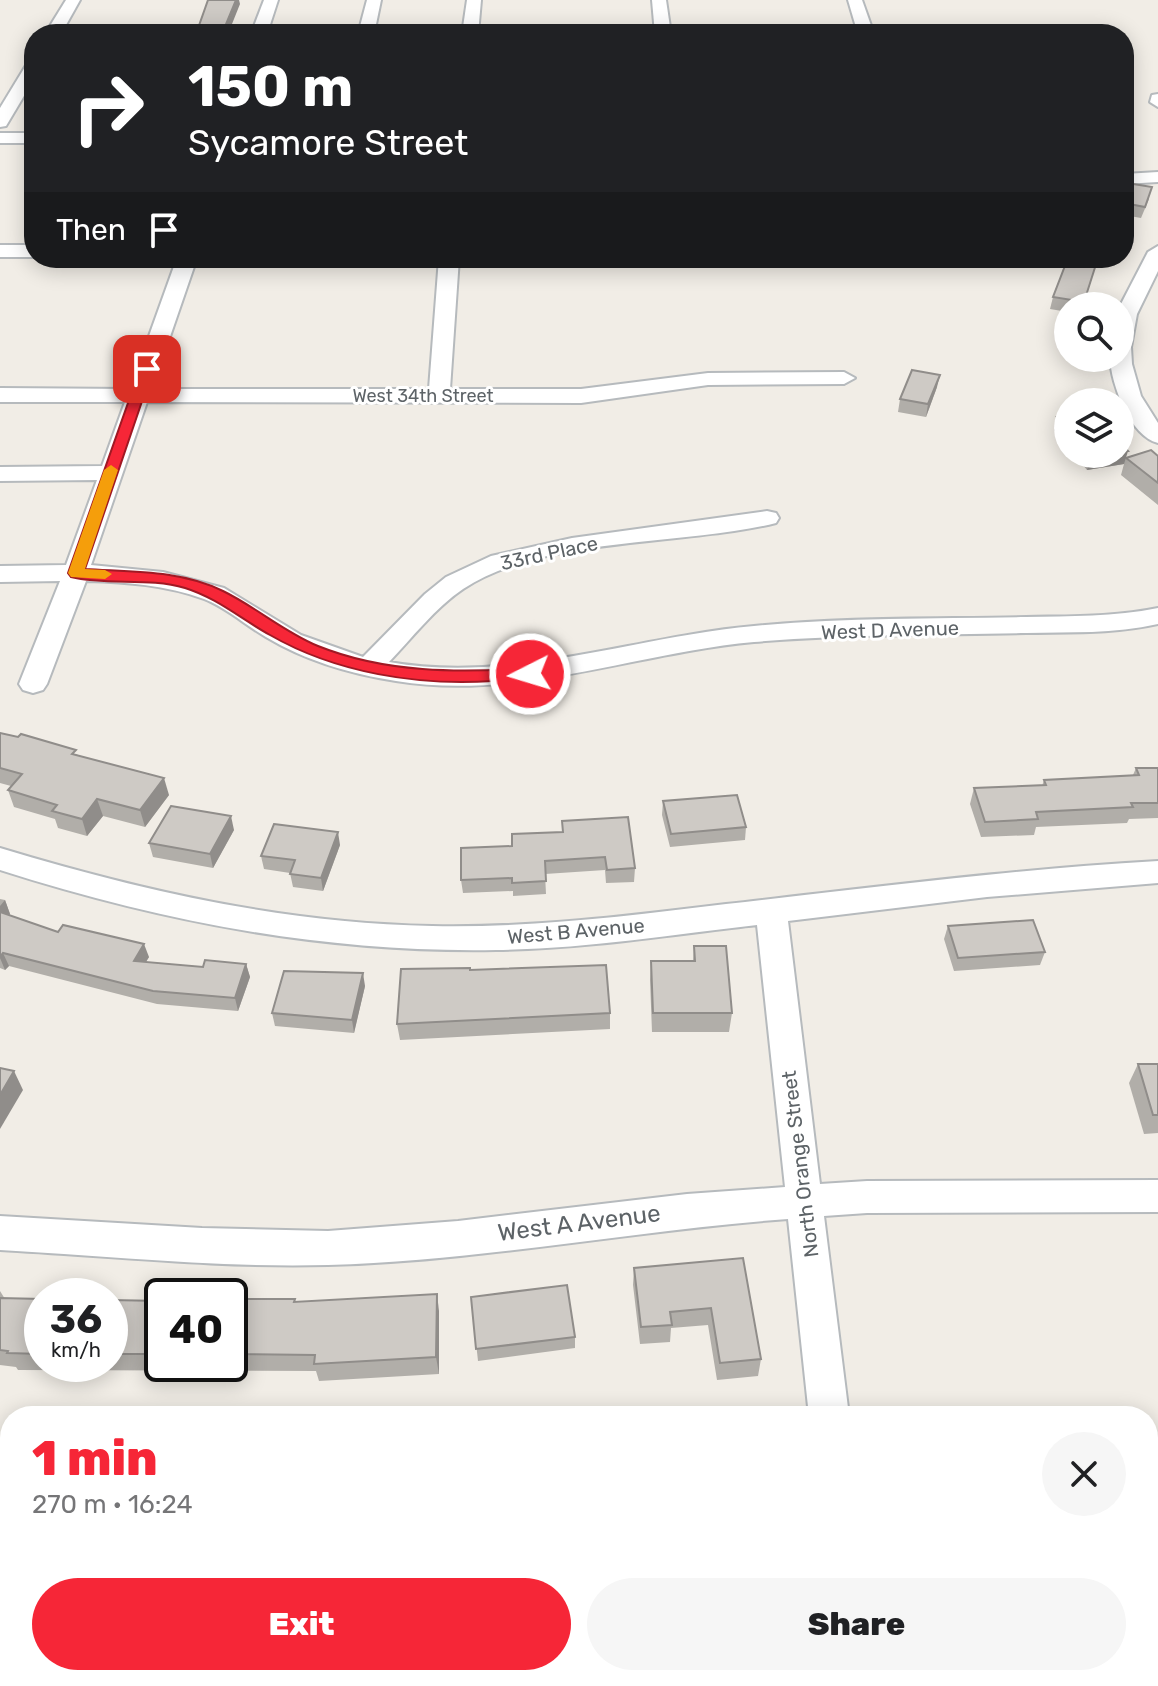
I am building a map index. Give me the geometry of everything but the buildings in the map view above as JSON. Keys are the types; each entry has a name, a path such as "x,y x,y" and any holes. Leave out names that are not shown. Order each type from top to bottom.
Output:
{"street":[{"path":"59,24 73,0"},
{"path":"263,24 271,0"},
{"path":"368,24 374,0"},
{"path":"471,24 474,0"},
{"path":"659,0 662,24"},
{"path":"855,0 863,24"},
{"path":"0,122 24,82"},
{"path":"0,138 24,138"},
{"path":"1134,178 1158,177"},
{"path":"0,251 24,251"},
{"path":"1158,252 1127,313 1122,335 1125,389 1132,405 1158,436"},
{"path":"33,684 76,573 136,395 168,317 184,268"},
{"path":"439,396 448,268"},
{"name":"West 34th Street","path":"0,395 581,396 708,379 844,378"},
{"path":"0,474 109,473"},
{"name":"33rd Place","path":"368,668 434,600 455,583 500,561 572,545 767,518"},
{"name":"West D Avenue","path":"0,574 145,576 188,584 218,595 276,632 313,650 368,668 417,675 491,677 530,674 694,640 755,634 1091,624 1158,616"},
{"name":"West B Avenue","path":"0,859 120,897 190,913 336,933 500,938 599,931 1058,879 1158,872"},
{"name":"North Orange Street","path":"771,911 828,1406"},
{"name":"West A Avenue","path":"0,1233 202,1245 328,1248 458,1238 687,1210 867,1197 1158,1196"}],"slow traffic":[{"path":"105,574 76,573 111,470"}],"route":[{"path":"147,369 76,573 130,575 188,584 237,605 276,632 313,650 368,668 462,678 530,674"}]}
